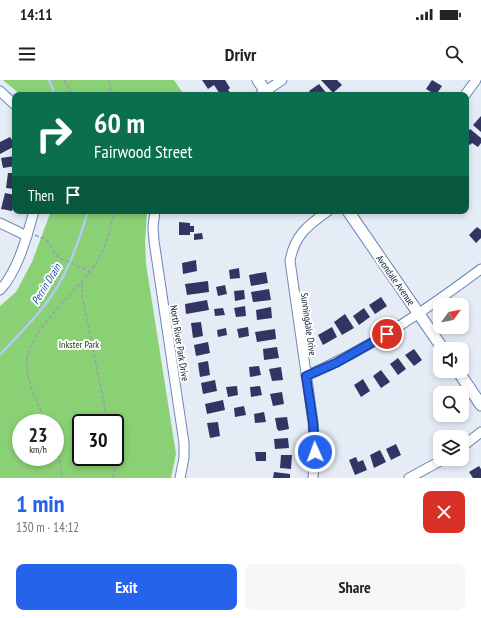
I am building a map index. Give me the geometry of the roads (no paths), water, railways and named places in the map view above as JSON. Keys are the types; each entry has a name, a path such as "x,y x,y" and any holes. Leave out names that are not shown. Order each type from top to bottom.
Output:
{"street":[{"path":"258,80 264,92"},
{"path":"267,92 282,80"},
{"path":"467,92 476,80"},
{"path":"0,91 12,102"},
{"path":"0,290 6,284 26,236 33,214"},
{"name":"North River Park Drive","path":"155,214 154,241 184,443 184,458 180,478"},
{"name":"Sunningdale Drive","path":"313,478 314,436 290,261 293,247 300,234 311,222 323,214"},
{"name":"Avondale Avenue","path":"350,214 438,342"},
{"path":"0,223 26,236"},
{"path":"306,376 365,348 419,313 481,269"},
{"path":"463,378 481,405"},
{"path":"469,441 481,432"},
{"path":"409,478 433,465"}],"waterway":[{"name":"Perrin Drain","path":"49,80 54,92"},
{"name":"Perrin Drain","path":"0,355 52,296 65,273 87,214"}],"park label":[{"name":"Inkster Park","path":"79,344"}]}
